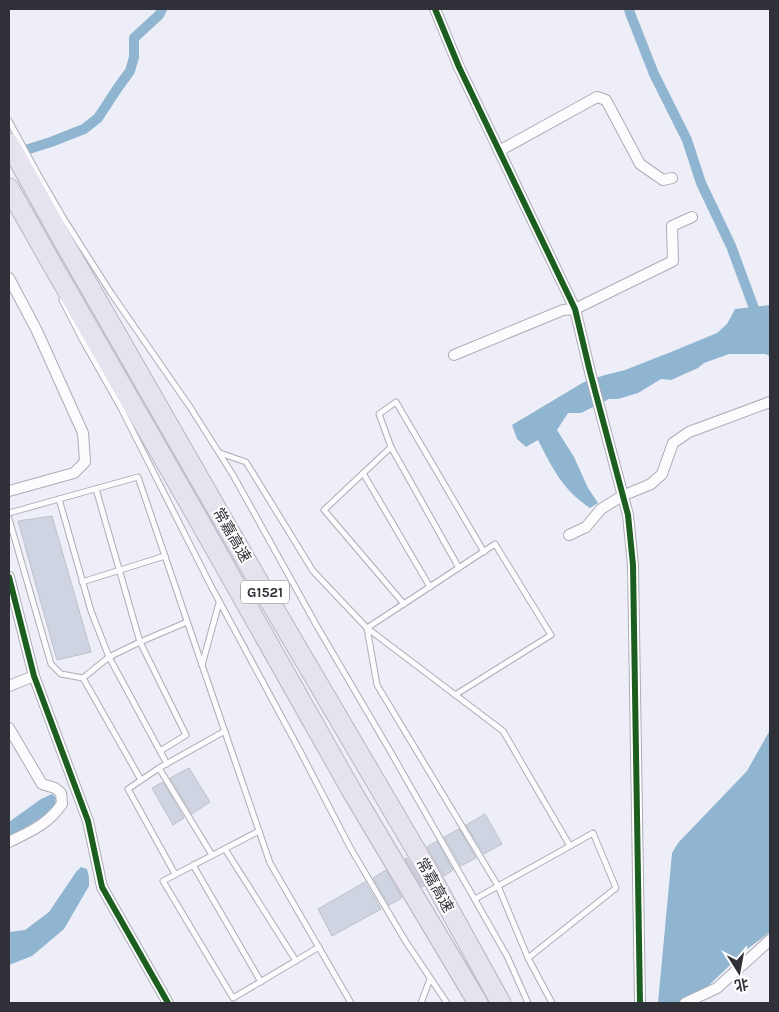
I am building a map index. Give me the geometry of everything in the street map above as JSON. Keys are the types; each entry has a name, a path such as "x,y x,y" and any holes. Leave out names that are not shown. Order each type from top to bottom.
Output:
{"highway":[{"name":"常嘉高速","path":"12,137 32,174 62,240 260,585 427,869 502,1003"},
{"name":"常嘉高速","path":"9,189 354,795 478,1003"}],"street":[{"path":"435,9 459,67 575,309 628,515 633,565 640,1003"},
{"path":"500,151 597,97 606,100 640,164 663,180 672,178"},
{"path":"454,355 564,310 575,309 673,261 672,226 692,217"},
{"path":"9,278 38,331 83,433 85,462 74,473 9,491"},
{"path":"569,535 586,527 601,509 622,496 651,484 662,474 673,444 689,432 770,402"},
{"path":"9,577 34,676 88,821 102,887 168,1003"},
{"path":"9,686 34,676"},
{"path":"9,728 42,784 55,788 61,793 62,804 54,815 38,827 9,842"},
{"path":"685,1003 717,988 770,940"}],"lane":[{"path":"9,121 12,137"},
{"path":"32,174 190,407 233,475 318,628 389,748 507,956 528,1003"},
{"path":"9,189 34,246"},
{"path":"60,297 121,408 220,603 351,849 406,942 447,1003"},
{"path":"459,568 391,447 379,414 396,402 484,552"},
{"path":"391,447 324,510 404,604"},
{"path":"219,453 246,462 313,572 367,628 503,731 570,846"},
{"path":"363,473 430,587"},
{"path":"9,513 138,477 270,863 352,1003"},
{"path":"96,489 140,642 186,735 160,750"},
{"path":"60,499 90,611 108,657 167,764"},
{"path":"9,519 51,664 61,674 83,678"},
{"path":"367,628 495,544 552,635 455,695"},
{"path":"82,582 165,556"},
{"path":"202,665 220,603"},
{"path":"83,678 108,657 188,622"},
{"path":"367,628 377,685 498,886 528,958 552,1003"},
{"path":"83,678 141,780"},
{"path":"175,874 128,789 159,768 225,731"},
{"path":"159,768 212,855"},
{"path":"259,831 163,881 233,998 319,948"},
{"path":"475,899 593,833 616,888 528,958"},
{"path":"225,849 296,961"},
{"path":"193,865 261,982"},
{"path":"421,1003 430,979"}],"water":[{"path":"770,305 770,356 765,354 729,354 704,363 698,368 671,380 661,379 638,393 618,399 609,399 581,413 568,413 557,430 574,457 588,488 598,503 590,508 565,486 538,440 526,447 517,439 512,425 584,382 625,370 717,333 727,324 735,309"},
{"path":"770,730 770,932 746,950 707,987 680,1003 658,1003 672,853 678,843 747,771"},
{"path":"52,794 56,798 51,810 9,836 9,822 41,799"},
{"path":"81,867 87,869 89,886 64,929 32,956 9,965 9,932 25,930 49,912"}],"building":[{"path":"52,516 91,652 57,660 18,521"},
{"path":"189,768 210,802 192,814 170,778"},
{"path":"163,782 184,818 173,825 152,788"},
{"path":"485,814 502,844 484,854 466,825"},
{"path":"459,829 476,858 461,866 444,837"},
{"path":"437,841 453,870 444,876 427,847"},
{"path":"407,858 424,886 422,887 405,859"},
{"path":"386,870 402,898 389,905 373,878"},
{"path":"365,882 381,909 332,936 318,909"}],"waterway":[{"path":"16,153 84,129 98,118 130,71 134,57 134,38 159,15 162,9"},
{"path":"629,9 654,74 687,140 701,183 731,246 758,319"}],"cycle path":[{"path":"435,9 459,67 575,309 628,515 633,565 640,1003"},
{"path":"9,577 34,676 88,821 102,887 168,1003"}]}
